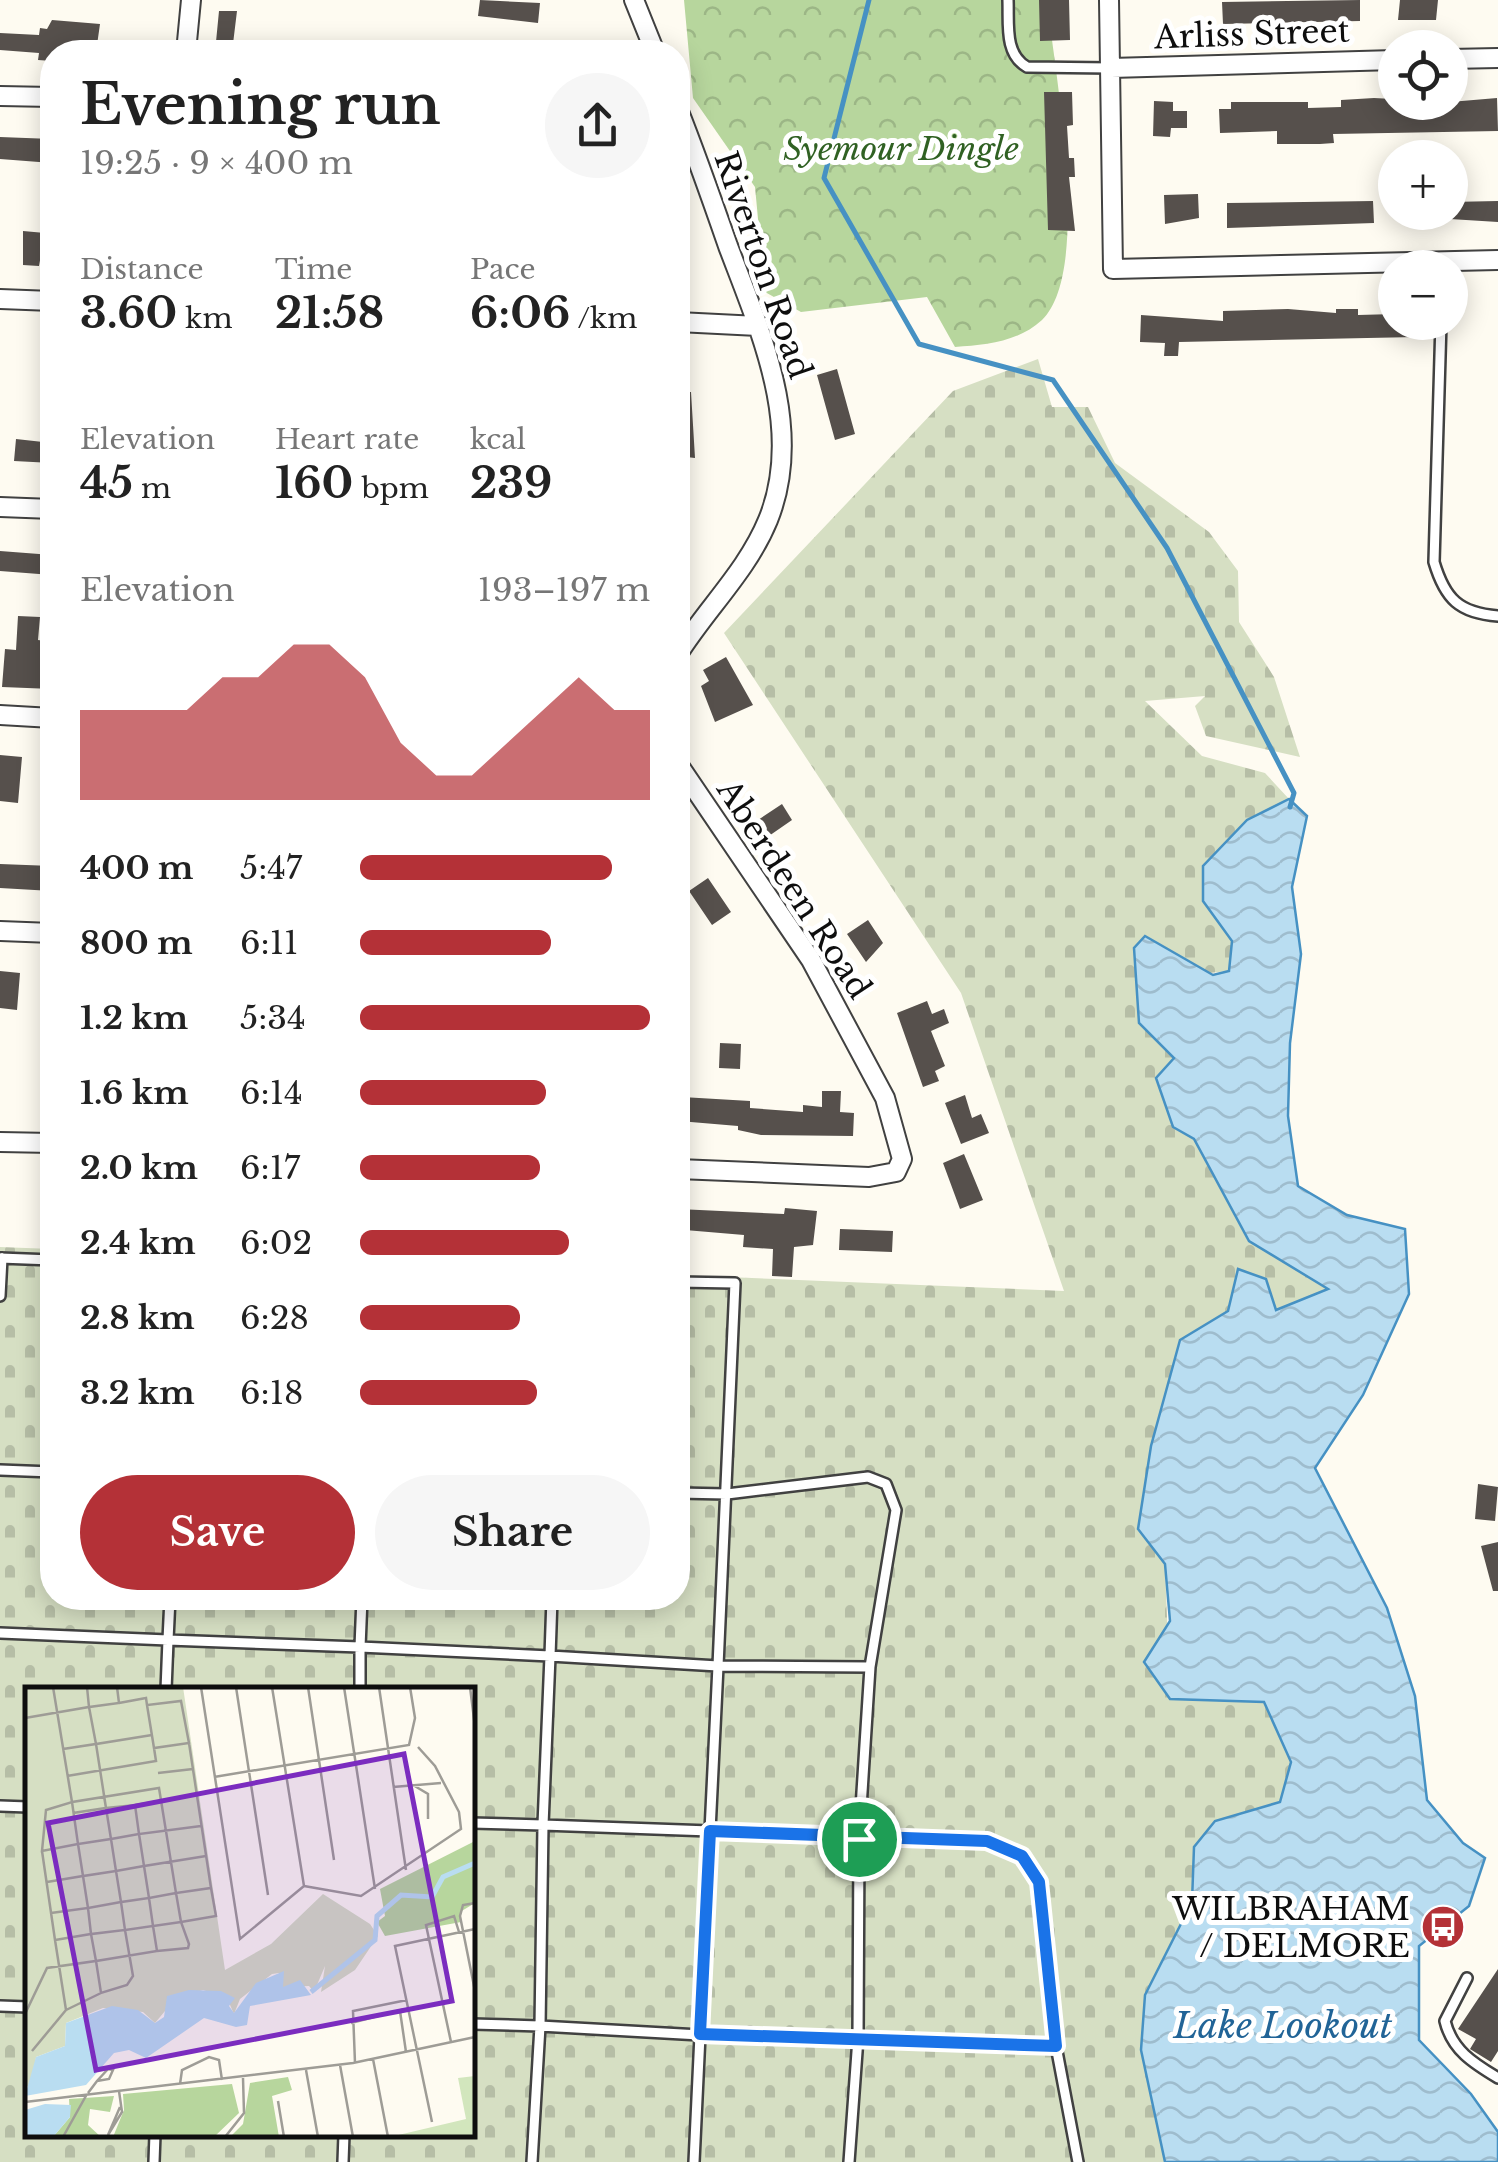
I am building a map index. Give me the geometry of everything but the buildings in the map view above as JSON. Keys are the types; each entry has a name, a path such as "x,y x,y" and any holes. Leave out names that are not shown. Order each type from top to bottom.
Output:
{"street":[{"path":"187,40 191,0"},
{"path":"634,0 650,40"},
{"path":"1109,0 1114,270 1378,265"},
{"path":"1468,59 1498,58"},
{"name":"Arliss Street","path":"1111,68 1378,60"},
{"path":"0,96 40,97"},
{"name":"Riverton Road","path":"690,144 758,326 780,411 780,461 773,503 744,565 690,638"},
{"path":"1468,262 1496,260 1498,280"},
{"path":"0,299 40,300"},
{"path":"690,323 758,326"},
{"path":"0,506 40,508"},
{"path":"0,715 40,717"},
{"name":"Aberdeen Road","path":"690,782 812,960 885,1098 902,1159 896,1172 869,1177 690,1169"},
{"path":"0,931 40,933"},
{"path":"0,1142 40,1144"}],"lane":[{"path":"1008,0 1009,41 1017,61 1027,67 1111,68"},
{"path":"1440,340 1434,562 1443,592 1455,606 1498,616"},
{"path":"0,1296 1,1258 40,1260"},
{"path":"690,1282 736,1283 694,2162"},
{"path":"0,1470 40,1472"},
{"path":"690,1493 726,1494 868,1478 886,1484 896,1510 870,1668 859,1839 858,2038 850,2162"},
{"path":"166,1687 169,1610"},
{"path":"360,1687 362,1610"},
{"path":"532,2162 540,2026 552,1610"},
{"path":"0,1633 718,1666 870,1668"},
{"path":"0,1806 25,1807"},
{"path":"475,1823 987,1841 1022,1856 1039,1882 1056,2046 1070,2139 1078,2162"},
{"path":"1467,1978 1444,2020 1449,2038 1468,2060 1498,2078"},
{"path":"0,2006 25,2007"},
{"path":"475,2024 1056,2046"},
{"path":"154,2162 155,2137"},
{"path":"343,2162 344,2137"}],"green space":[{"name":"Syemour Dingle","path":"684,0 1047,0 1062,118 1068,215 1065,259 1057,295 1042,320 1012,338 955,347 927,297 801,312 765,292 755,187 693,98"},
{"path":"1038,359 1052,407 1088,407 1115,463 1209,532 1238,571 1239,622 1274,677 1300,757 1206,736 1195,706 1205,696 1145,701 1202,756 1265,773 1289,799 1247,820 1203,901 1232,941 1229,971 1140,980 1139,1023 1175,1058 1194,1139 1248,1241 1329,1289 1275,1310 1228,1311 1180,1340 1138,1529 1165,1564 1170,1699 1264,1702 1291,1762 1280,1802 1215,1821 1194,1847 1192,1901 1145,1995 1141,2050 1165,2162 0,2162 0,1247 40,1249 40,1610 690,1610 690,1275 1064,1291 961,993 724,633 953,391"}],"water":[{"name":"Lake Lookout","path":"1289,799 1307,816 1292,887 1301,954 1290,1043 1288,1116 1298,1186 1347,1215 1405,1229 1409,1294 1363,1395 1315,1468 1387,1608 1415,1696 1427,1800 1463,1843 1485,1858 1469,1906 1419,1946 1419,2040 1471,2094 1498,2132 1498,2162 1165,2162 1141,2050 1145,1995 1192,1902 1194,1847 1215,1821 1280,1802 1291,1762 1264,1702 1170,1699 1144,1662 1170,1621 1165,1564 1138,1529 1151,1446 1180,1340 1228,1311 1238,1269 1266,1279 1276,1310 1328,1289 1249,1241 1194,1139 1173,1127 1156,1078 1174,1058 1139,1023 1134,948 1145,936 1213,975 1229,971 1232,941 1203,901 1203,866 1247,820"}],"waterway":[{"path":"869,0 824,178 919,344 1053,380 1167,548 1294,793 1290,807"}],"place":[{"name":"WILBRAHAM / DELMORE","path":"1443,1927"}],"route":[{"path":"710,1831 859,1839 987,1841 1022,1856 1039,1882 1056,2046 700,2034 710,1831"}]}
